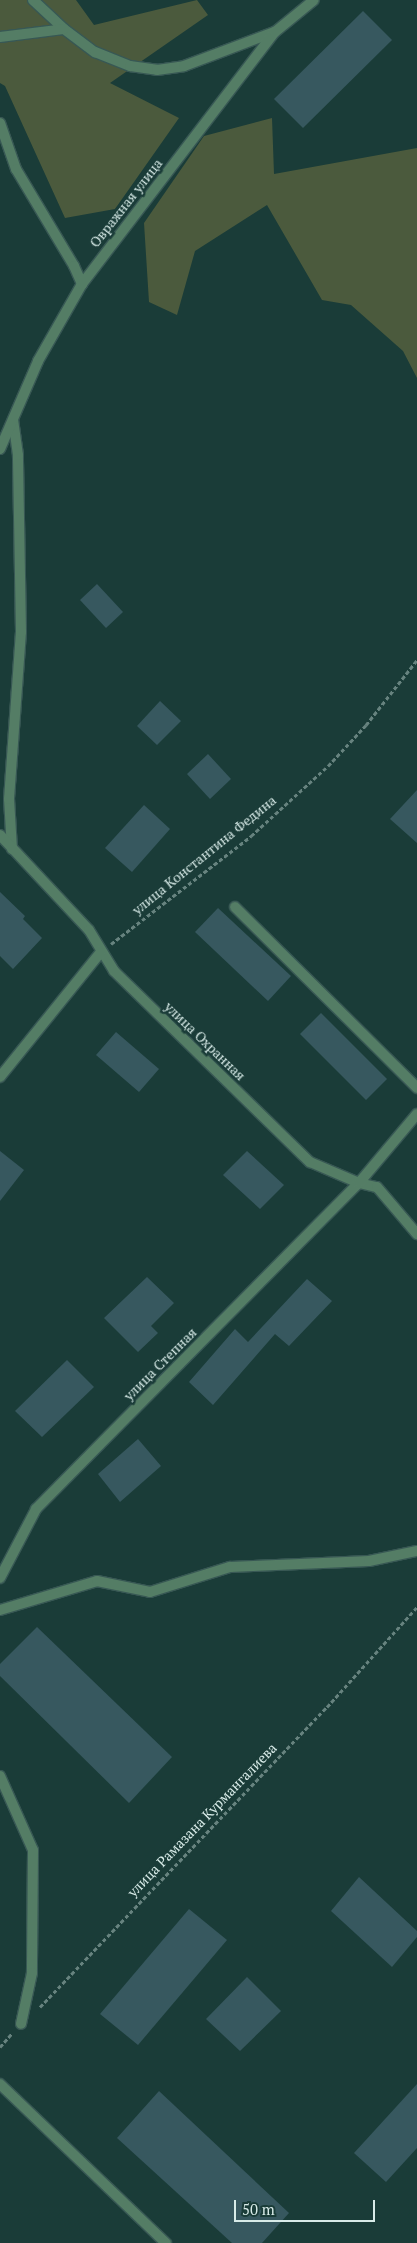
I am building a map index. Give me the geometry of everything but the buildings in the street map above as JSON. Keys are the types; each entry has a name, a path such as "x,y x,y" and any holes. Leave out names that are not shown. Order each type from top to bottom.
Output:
{"street":[{"path":"33,0 64,29 95,52 130,66 157,70 184,66 275,32"},
{"name":"Овражная улица","path":"0,450 38,361 82,284 275,32 314,0"},
{"path":"0,37 64,29"},
{"path":"0,123 16,168 74,266 82,284"},
{"path":"12,849 9,799 21,632 18,455 13,420"},
{"name":"улица Охранная","path":"0,835 89,930 114,971 310,1162 359,1183 377,1187 417,1234"},
{"path":"235,906 417,1088"},
{"path":"1,1072 101,952"},
{"name":"улица Степная","path":"0,1578 36,1509 359,1183 417,1114"},
{"path":"0,1610 97,1582 150,1592 230,1567 369,1561 417,1551"},
{"path":"0,1776 33,1850 32,1973 21,2024"},
{"path":"0,2084 166,2243"}],"path":[{"name":"улица Константина Федина","path":"101,952 165,900 251,836 328,766 366,725 417,660"},
{"name":"улица Рамазана Курмангалиева","path":"0,2047 43,2004 123,1917 307,1728 417,1607"}],"green space":[{"path":"0,0 76,0 94,25 197,0 208,15 110,83 179,118 115,209 65,218 5,86 0,83"},
{"path":"272,118 274,174 417,148 417,378 403,351 351,305 322,300 267,205 195,251 177,315 149,302 144,223 204,136"}]}
